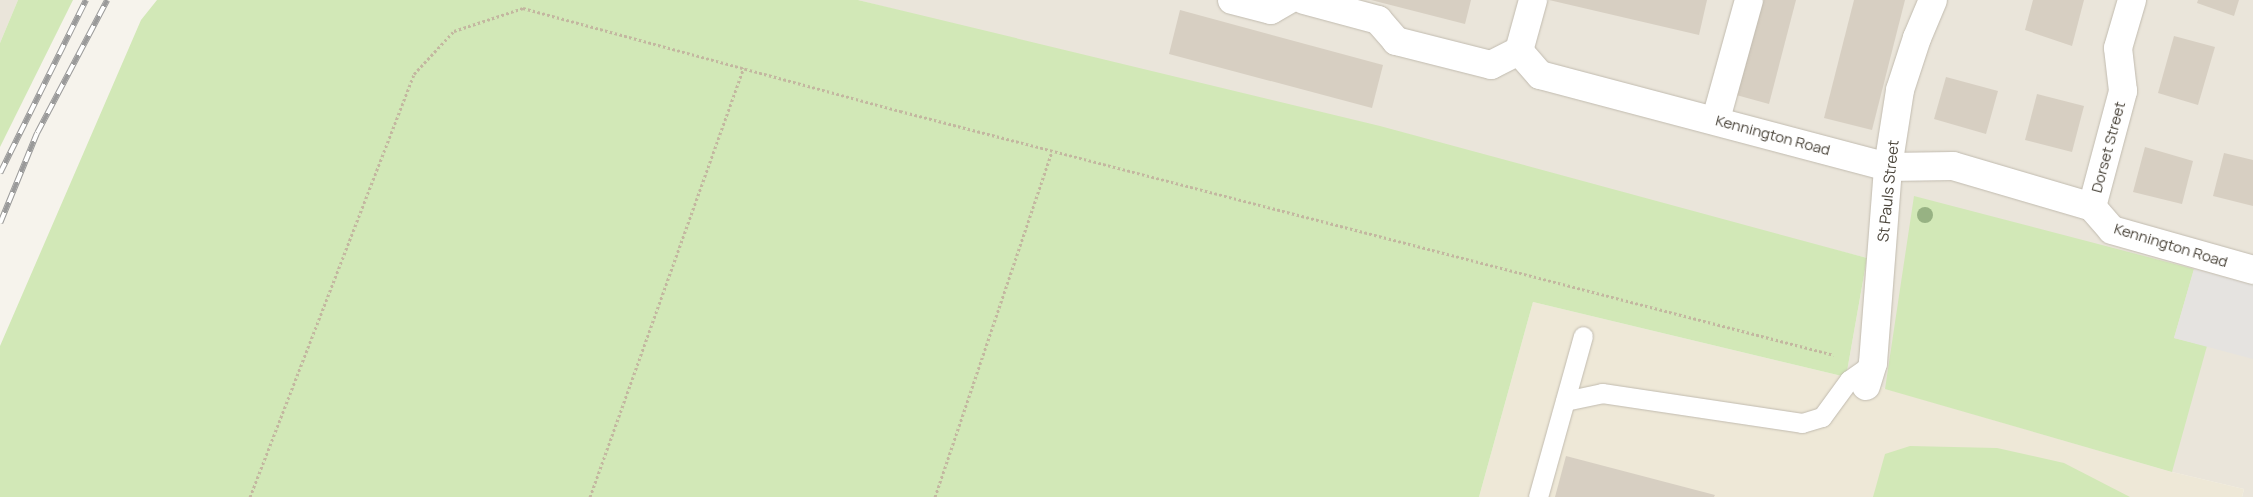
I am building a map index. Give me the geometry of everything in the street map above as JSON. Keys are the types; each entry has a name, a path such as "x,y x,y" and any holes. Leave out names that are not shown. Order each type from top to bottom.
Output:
{"street":[{"path":"1232,0 1271,10 1288,0"},
{"path":"1304,0 1378,20 1396,41 1491,65 1519,51 1533,0"},
{"path":"1716,119 1749,0"},
{"name":"St Pauls Street","path":"1870,375 1888,167 1900,90 1916,38 1933,0"},
{"name":"Dorset Street","path":"2092,207 2123,91 2118,48 2132,0"},
{"name":"Kennington Road","path":"1519,51 1540,75 1716,119 1888,167 1953,166 2092,207 2112,230 2253,270"}],"lane":[{"path":"1538,497 1583,336"},
{"path":"1565,401 1602,393 1802,423 1822,417 1849,380 1870,375"}],"path":[{"path":"250,497 414,74 454,31 523,8 1052,151 1849,359 1870,375"},
{"path":"590,497 744,68"},
{"path":"935,497 1052,151"}],"shaded area":[{"path":"0,0 18,0 0,43"},
{"path":"858,0 2253,0 2253,497 2242,497 2244,489 2172,472 1846,377 1867,258"},
{"path":"2194,269 2253,285 2253,359 2174,338"},
{"path":"1533,302 1846,377 2172,472 2244,489 2242,497 1479,497"}],"green space":[{"path":"18,0 73,0 0,147 0,43"},
{"path":"157,0 858,0 1380,126 1867,258 1846,377 1533,302 1479,497 0,497 0,346 141,20"},
{"path":"1914,196 2194,269 2174,338 2207,346 2172,472 1885,389"},
{"path":"1910,446 1997,448 2064,463 2130,497 1873,497 1885,454"}],"building":[{"path":"1371,0 1471,0 1465,24"},
{"path":"1549,0 1707,0 1699,35"},
{"path":"1753,0 1796,0 1769,104 1729,93"},
{"path":"1854,0 1905,0 1872,130 1824,118"},
{"path":"2033,0 2084,0 2072,46 2025,30"},
{"path":"2198,0 2239,0 2234,16 2197,3"},
{"path":"1180,10 1383,65 1372,108 1169,54"},
{"path":"2174,36 2215,47 2198,105 2158,93"},
{"path":"1946,77 1998,91 1986,134 1934,119"},
{"path":"2037,94 2084,106 2072,152 2025,140"},
{"path":"2145,147 2193,161 2182,204 2133,192"},
{"path":"2224,153 2253,160 2253,206 2213,196"},
{"path":"1566,456 1715,495 1714,497 1555,497"}],"railway":[{"path":"0,173 86,0"},
{"path":"0,223 37,133 107,0"}]}
